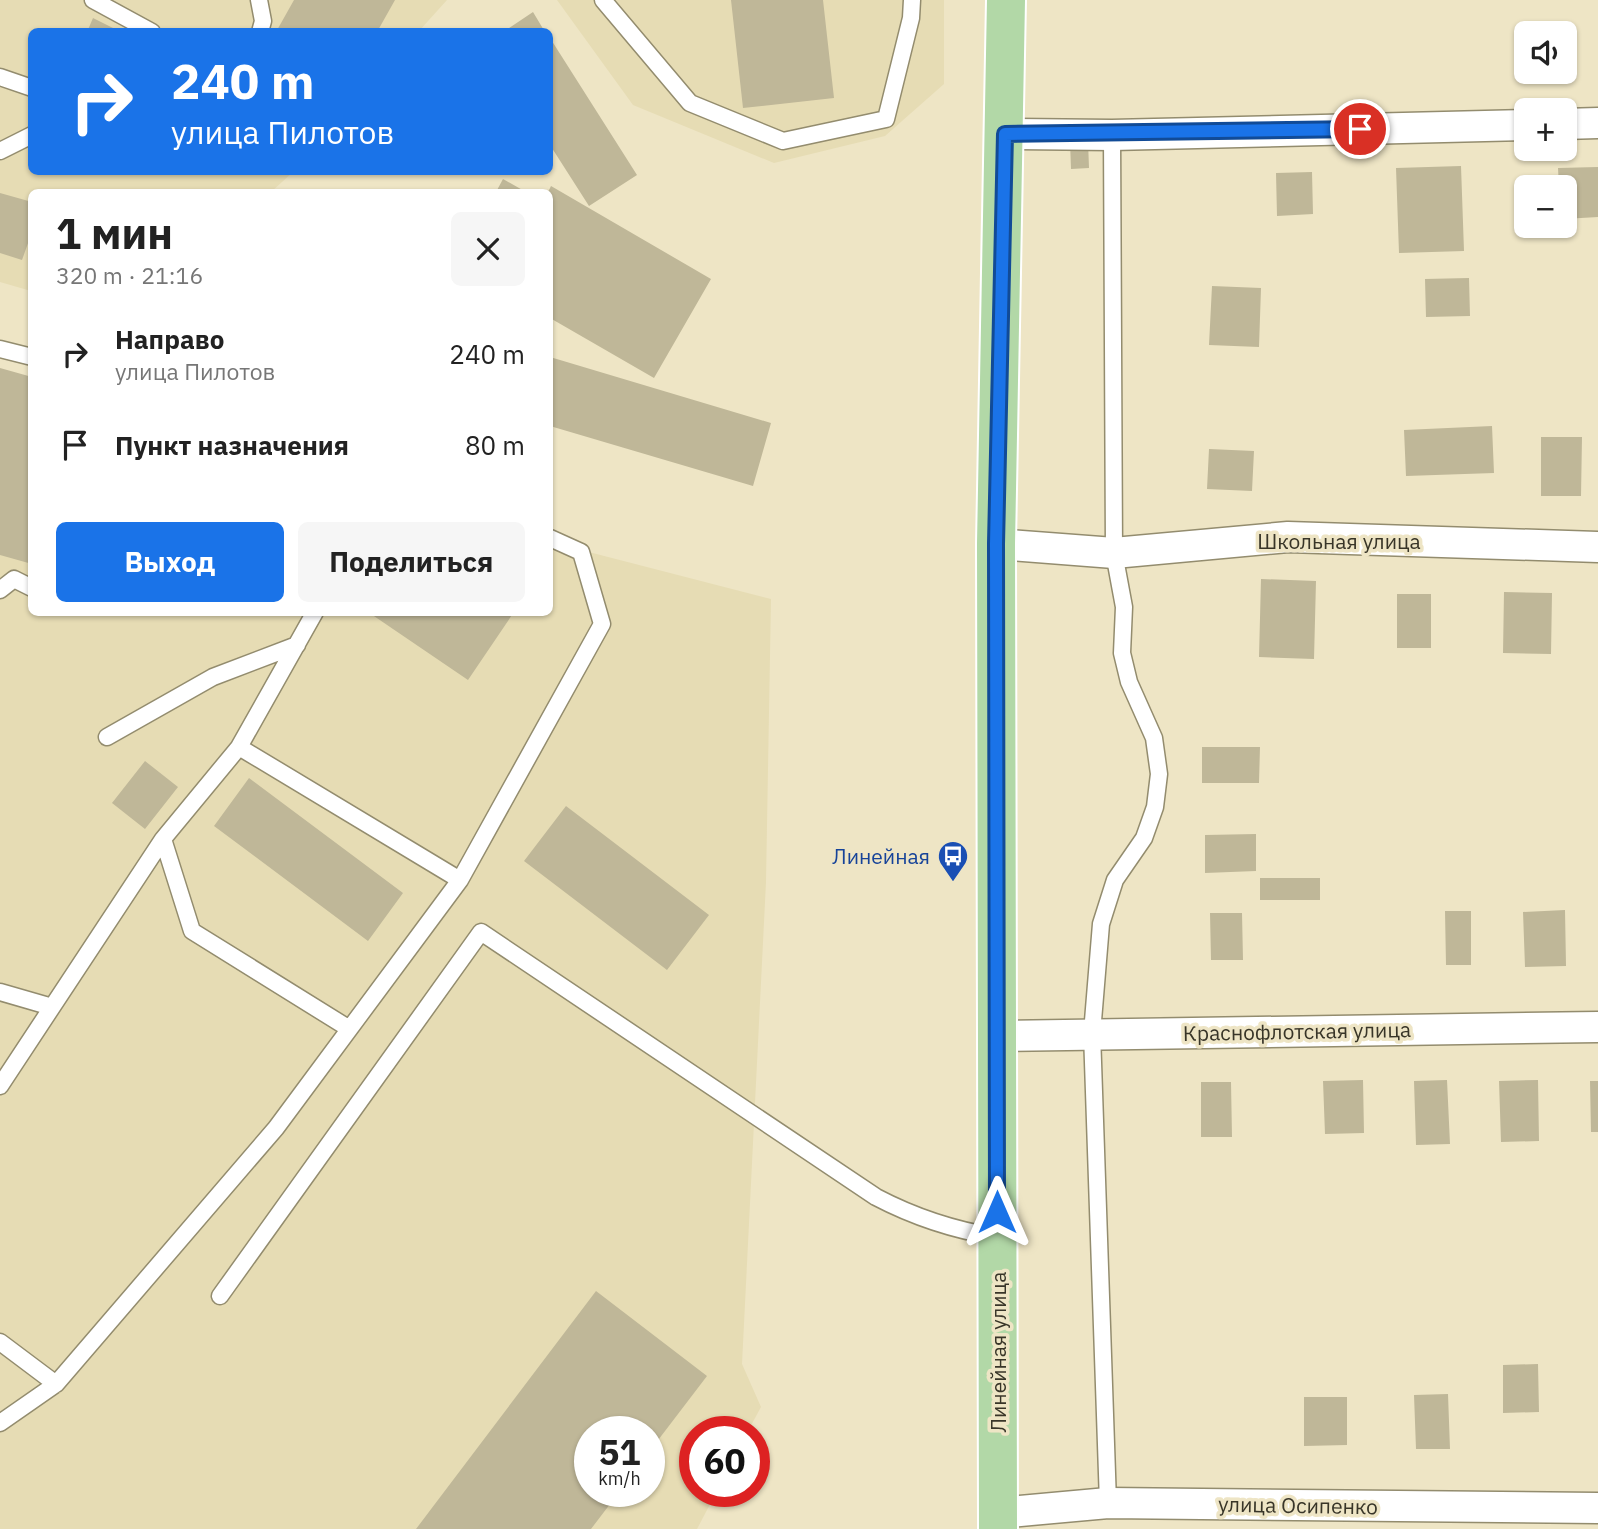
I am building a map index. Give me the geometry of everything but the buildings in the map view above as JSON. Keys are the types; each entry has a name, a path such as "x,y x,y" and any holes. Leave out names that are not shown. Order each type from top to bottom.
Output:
{"main road":[{"name":"Линейная улица","path":"998,1521 996,544 1006,0"}],"street":[{"path":"1577,124 1598,123"},
{"path":"1005,134 1112,135 1514,125"},
{"name":"Школьная улица","path":"996,544 1114,553 1288,537 1598,547"},
{"name":"Краснофлотская улица","path":"996,1036 1598,1027"},
{"name":"улица Осипенко","path":"998,1521 1108,1503 1598,1508"}],"lane":[{"path":"93,0 145,28"},
{"path":"259,0 263,21 261,28"},
{"path":"603,0 690,103 783,141 886,120 911,18 912,0"},
{"path":"0,77 28,87"},
{"path":"1108,1503 1092,1034 1101,924 1115,880 1144,838 1154,807 1159,774 1154,738 1129,682 1124,662 1124,607 1114,553 1112,135"},
{"path":"0,151 28,137"},
{"path":"0,349 28,357"},
{"path":"0,1423 56,1384 276,1128 460,880 602,624 581,552 553,539"},
{"path":"0,590 14,579 28,586"},
{"path":"0,1086 163,839 239,747 313,616"},
{"path":"107,737 213,677 296,645"},
{"path":"239,747 460,880"},
{"path":"163,839 192,931 348,1028"},
{"path":"220,1296 481,932 876,1197 923,1220 956,1230 997,1237"},
{"path":"0,992 52,1007"},
{"path":"0,1342 56,1384"}],"shaded area":[{"path":"0,0 447,0 422,28 28,28 28,175 290,175 274,189 28,189 28,290 0,282"},
{"path":"557,0 944,0 944,84 885,136 774,163 633,105"},
{"path":"0,385 28,392 28,616 553,616 553,543 771,599 766,882 742,1364 761,1407 756,1416 679,1416 679,1507 709,1507 697,1529 0,1529"}],"place":[{"name":"Линейная","path":"953,883"}],"route":[{"path":"997,1212 996,544 1005,134 1112,135 1360,129"}]}
